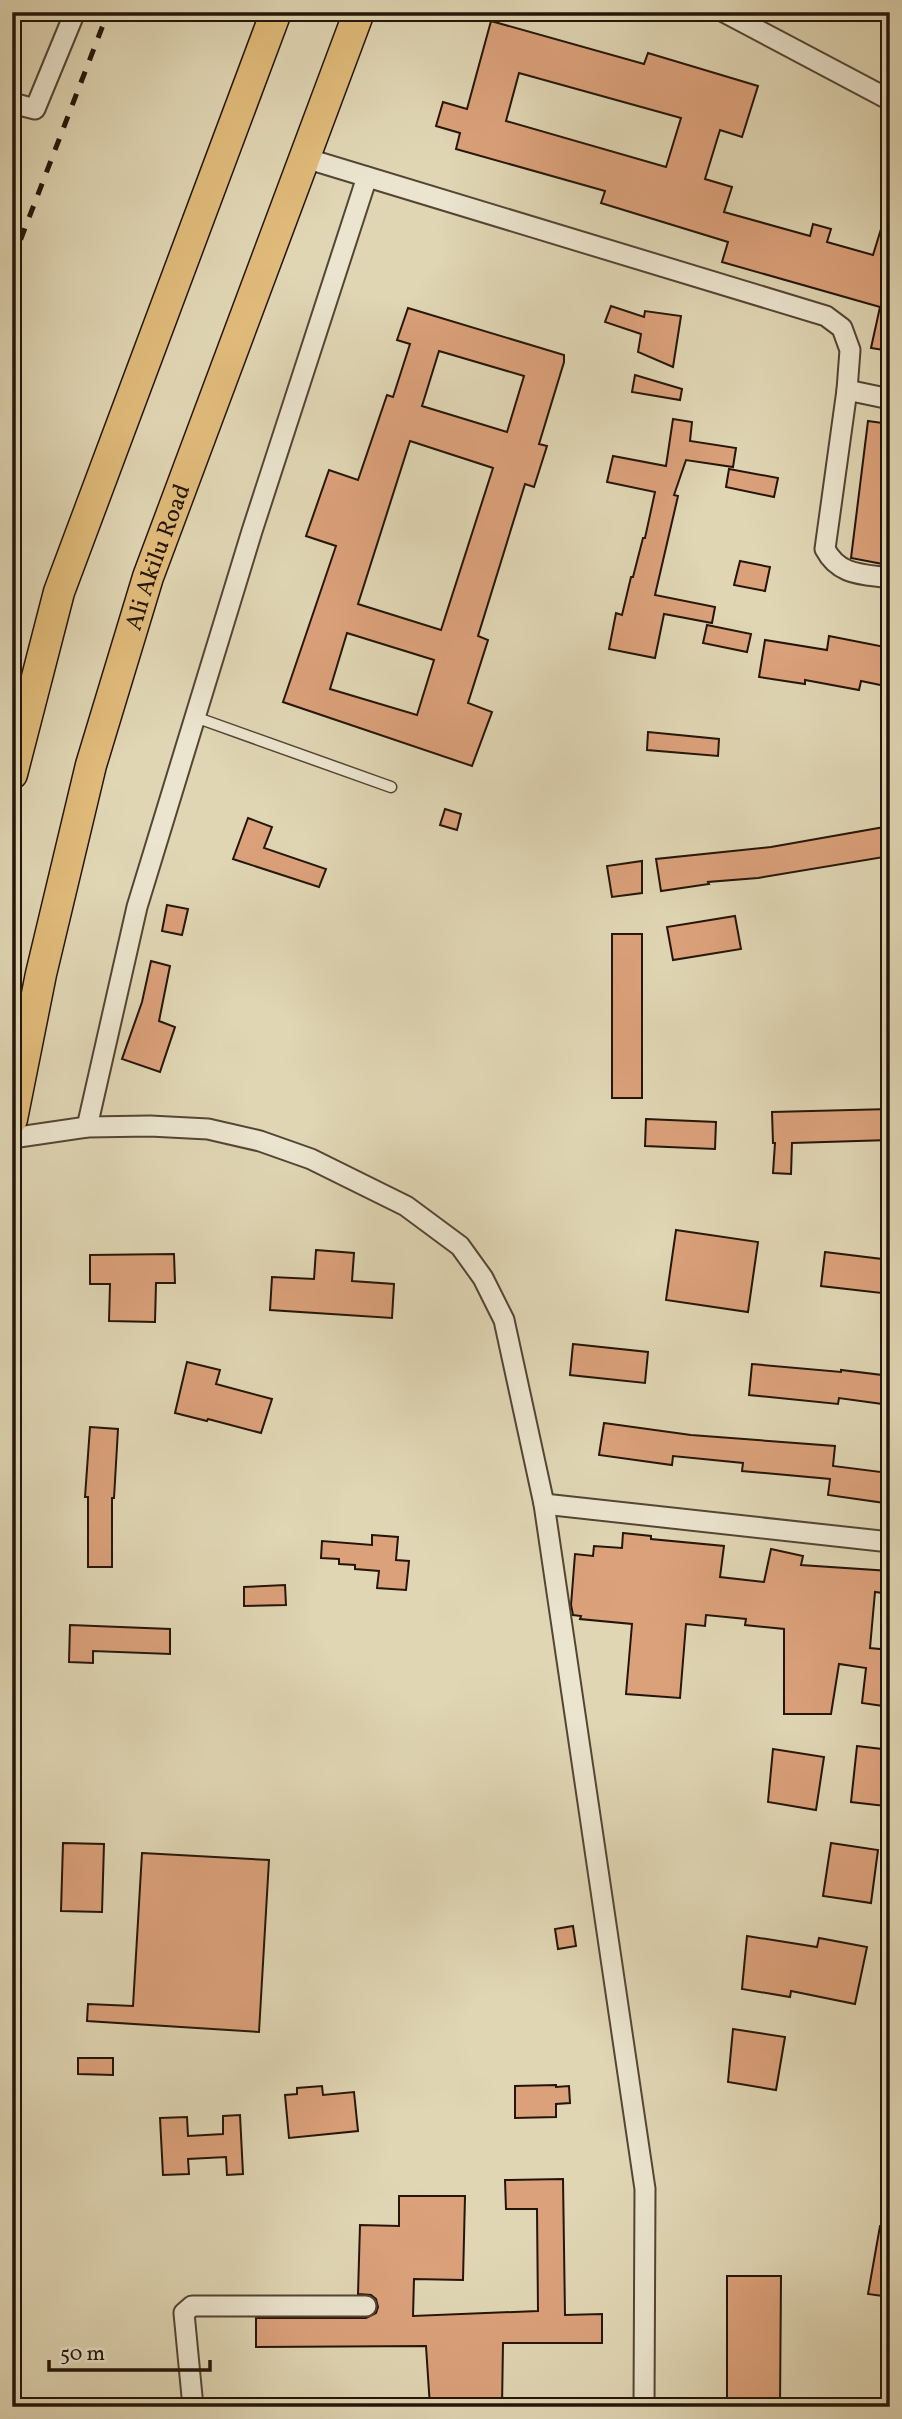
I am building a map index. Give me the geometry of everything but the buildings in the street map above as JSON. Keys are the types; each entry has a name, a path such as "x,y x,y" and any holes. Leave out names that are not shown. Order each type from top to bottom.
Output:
{"main road":[{"path":"12,774 59,593 276,12"},
{"name":"Ali Akilu Road","path":"12,1119 41,974 91,765 148,577 359,12"}],"street":[{"path":"12,103 35,109 75,12"},
{"path":"724,12 890,100"},
{"path":"305,158 826,316 842,328 850,350 825,549 832,562 849,572 890,578"},
{"path":"87,1127 137,907 252,531 367,177"},
{"path":"847,390 890,399"},
{"path":"12,1138 87,1127 208,1129 260,1141 312,1159 406,1206 460,1246 483,1278 504,1320 544,1504 645,2189 643,2407"},
{"path":"544,1504 890,1542"},
{"path":"193,2407 184,2314 192,2306 366,2306"}],"lane":[{"path":"195,717 391,787"}],"railway":[{"path":"12,262 108,12"}]}
